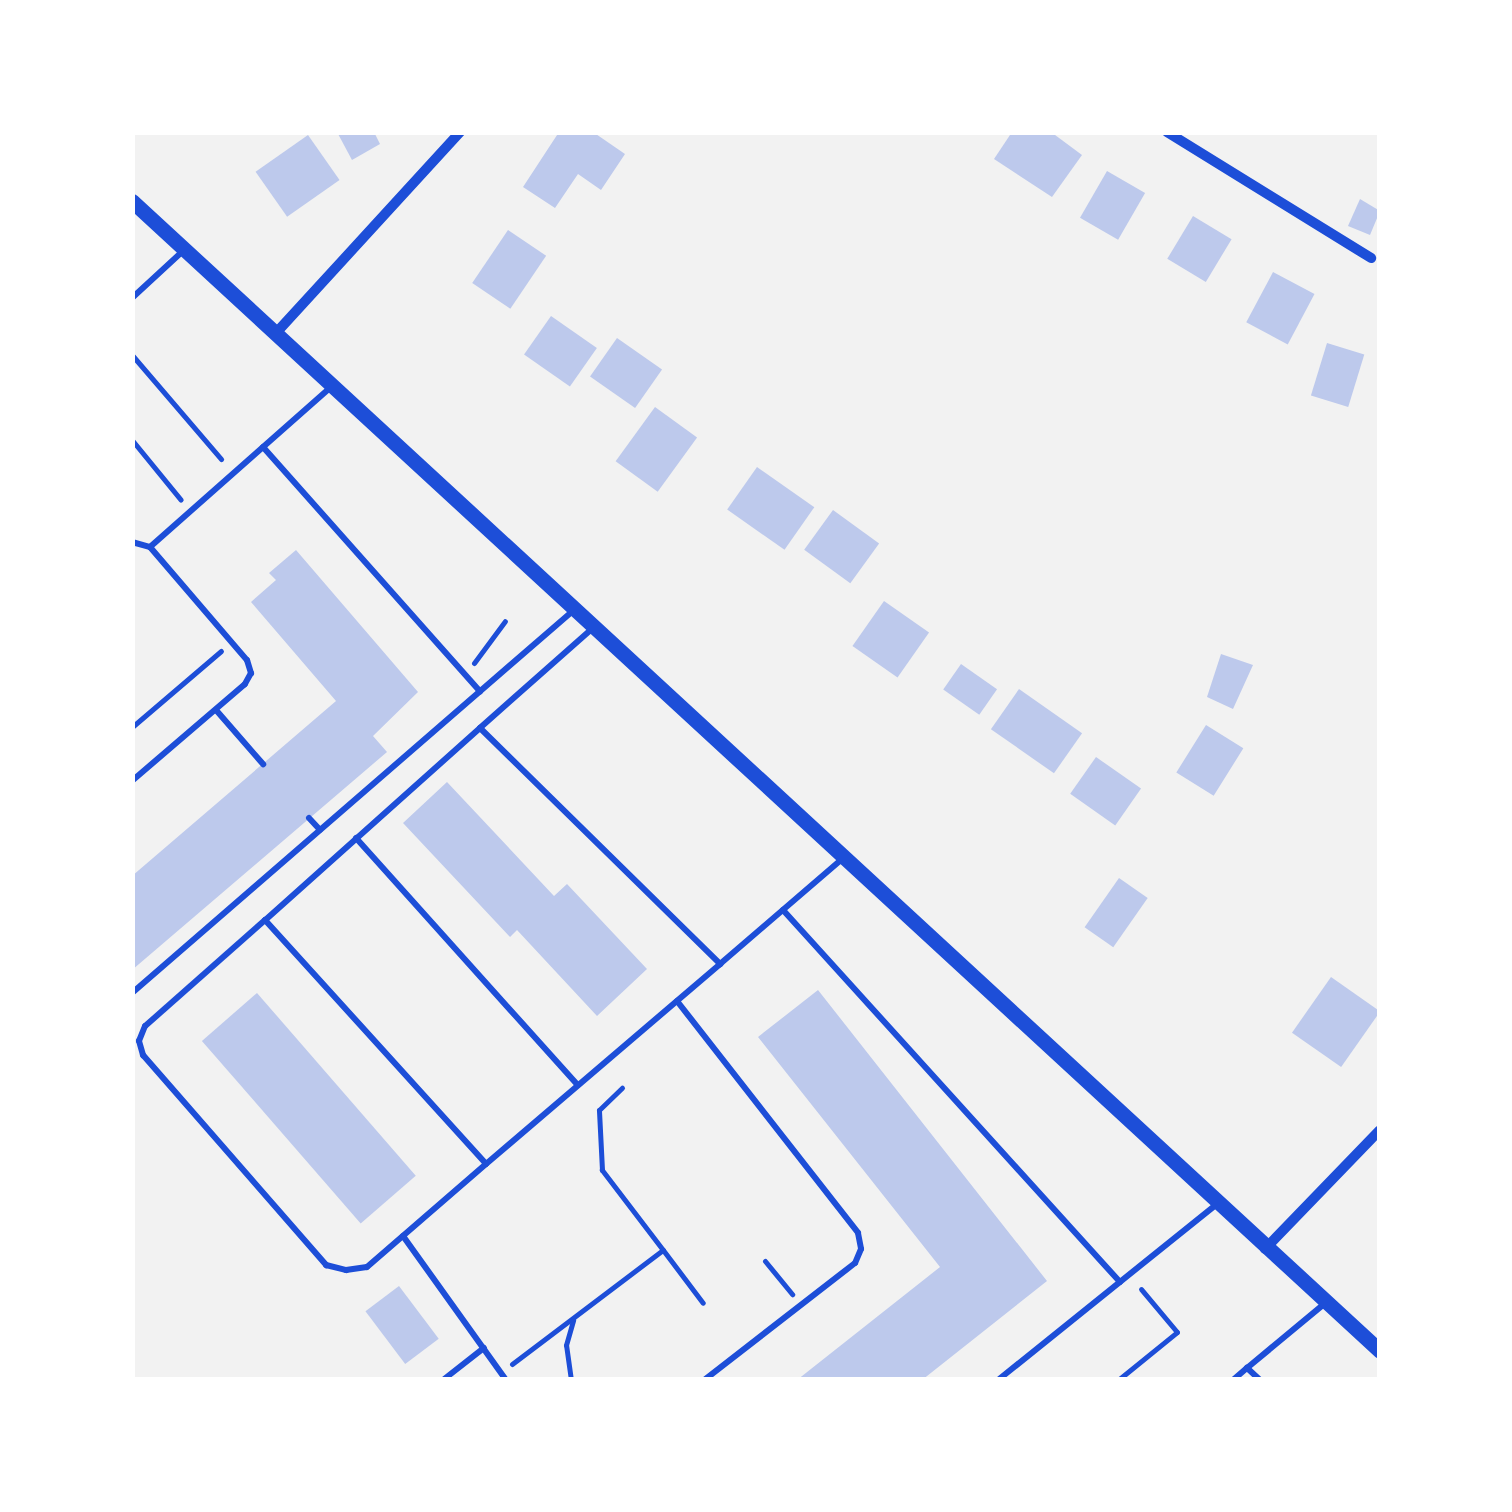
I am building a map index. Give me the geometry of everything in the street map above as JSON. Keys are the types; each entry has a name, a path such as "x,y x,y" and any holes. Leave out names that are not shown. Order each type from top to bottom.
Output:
{"street":[{"path":"276,333 460,132"},
{"path":"1168,132 1372,258"},
{"path":"132,201 576,608 1264,1250 1380,1351"},
{"path":"1264,1250 1380,1130"}],"lane":[{"path":"132,298 184,250"},
{"path":"150,548 332,386"},
{"path":"262,447 480,691"},
{"path":"132,542 150,548 248,660 251,673 216,710 132,781"},
{"path":"132,993 576,608"},
{"path":"595,626 145,1026 139,1040 143,1055 326,1264 346,1270 367,1266 842,859"},
{"path":"216,710 263,764"},
{"path":"480,728 720,964"},
{"path":"309,818 320,830"},
{"path":"356,838 578,1085"},
{"path":"784,910 1120,1282"},
{"path":"264,920 486,1164"},
{"path":"677,1001 858,1232 860,1248 855,1263 704,1380"},
{"path":"998,1380 1216,1205"},
{"path":"402,1236 504,1376"},
{"path":"1233,1380 1325,1303"},
{"path":"444,1380 484,1348"},
{"path":"1247,1368 1260,1380"}],"path":[{"path":"132,355 234,474"},
{"path":"132,440 191,512"},
{"path":"466,675 505,621"},
{"path":"132,727 232,642"},
{"path":"178,670 187,680"},
{"path":"622,1088 599,1110 602,1170 704,1303"},
{"path":"504,1376 663,1250"},
{"path":"765,1261 785,1286"},
{"path":"1118,1380 1178,1332 1129,1275"},
{"path":"571,1380 566,1345 574,1317"}],"building":[{"path":"337,132 374,132 380,144 352,160"},
{"path":"559,132 593,132 625,154 601,190 578,174 555,208 523,187"},
{"path":"1012,132 1051,132 1082,155 1052,197 994,159"},
{"path":"308,135 340,180 287,217 256,172"},
{"path":"1107,171 1145,193 1118,240 1080,218"},
{"path":"1360,199 1380,211 1370,235 1348,226"},
{"path":"1193,216 1232,239 1206,282 1167,259"},
{"path":"508,230 546,256 510,309 472,283"},
{"path":"1273,272 1314,294 1288,344 1246,322"},
{"path":"551,316 597,348 570,387 524,355"},
{"path":"617,338 662,370 635,408 590,377"},
{"path":"1327,343 1364,354 1348,407 1311,396"},
{"path":"655,407 697,438 658,492 616,461"},
{"path":"757,467 814,507 785,550 727,510"},
{"path":"833,510 879,544 850,583 804,550"},
{"path":"296,550 418,692 373,736 387,752 132,970 132,876 336,701 251,602 276,580 269,573"},
{"path":"884,601 929,633 898,678 852,646"},
{"path":"1221,654 1253,665 1233,709 1207,697"},
{"path":"961,664 997,689 979,715 943,689"},
{"path":"1019,689 1082,733 1054,773 991,729"},
{"path":"1206,725 1243,748 1214,796 1176,772"},
{"path":"1096,757 1141,789 1115,825 1070,794"},
{"path":"447,782 554,896 567,884 647,969 597,1016 517,930 510,937 403,823"},
{"path":"1119,878 1148,898 1113,947 1085,927"},
{"path":"1331,977 1380,1011 1341,1067 1292,1033"},
{"path":"818,990 1047,1281 922,1380 797,1380 940,1267 758,1037"},
{"path":"257,993 416,1176 361,1224 202,1041"},
{"path":"399,1286 439,1339 405,1364 365,1311"}]}
